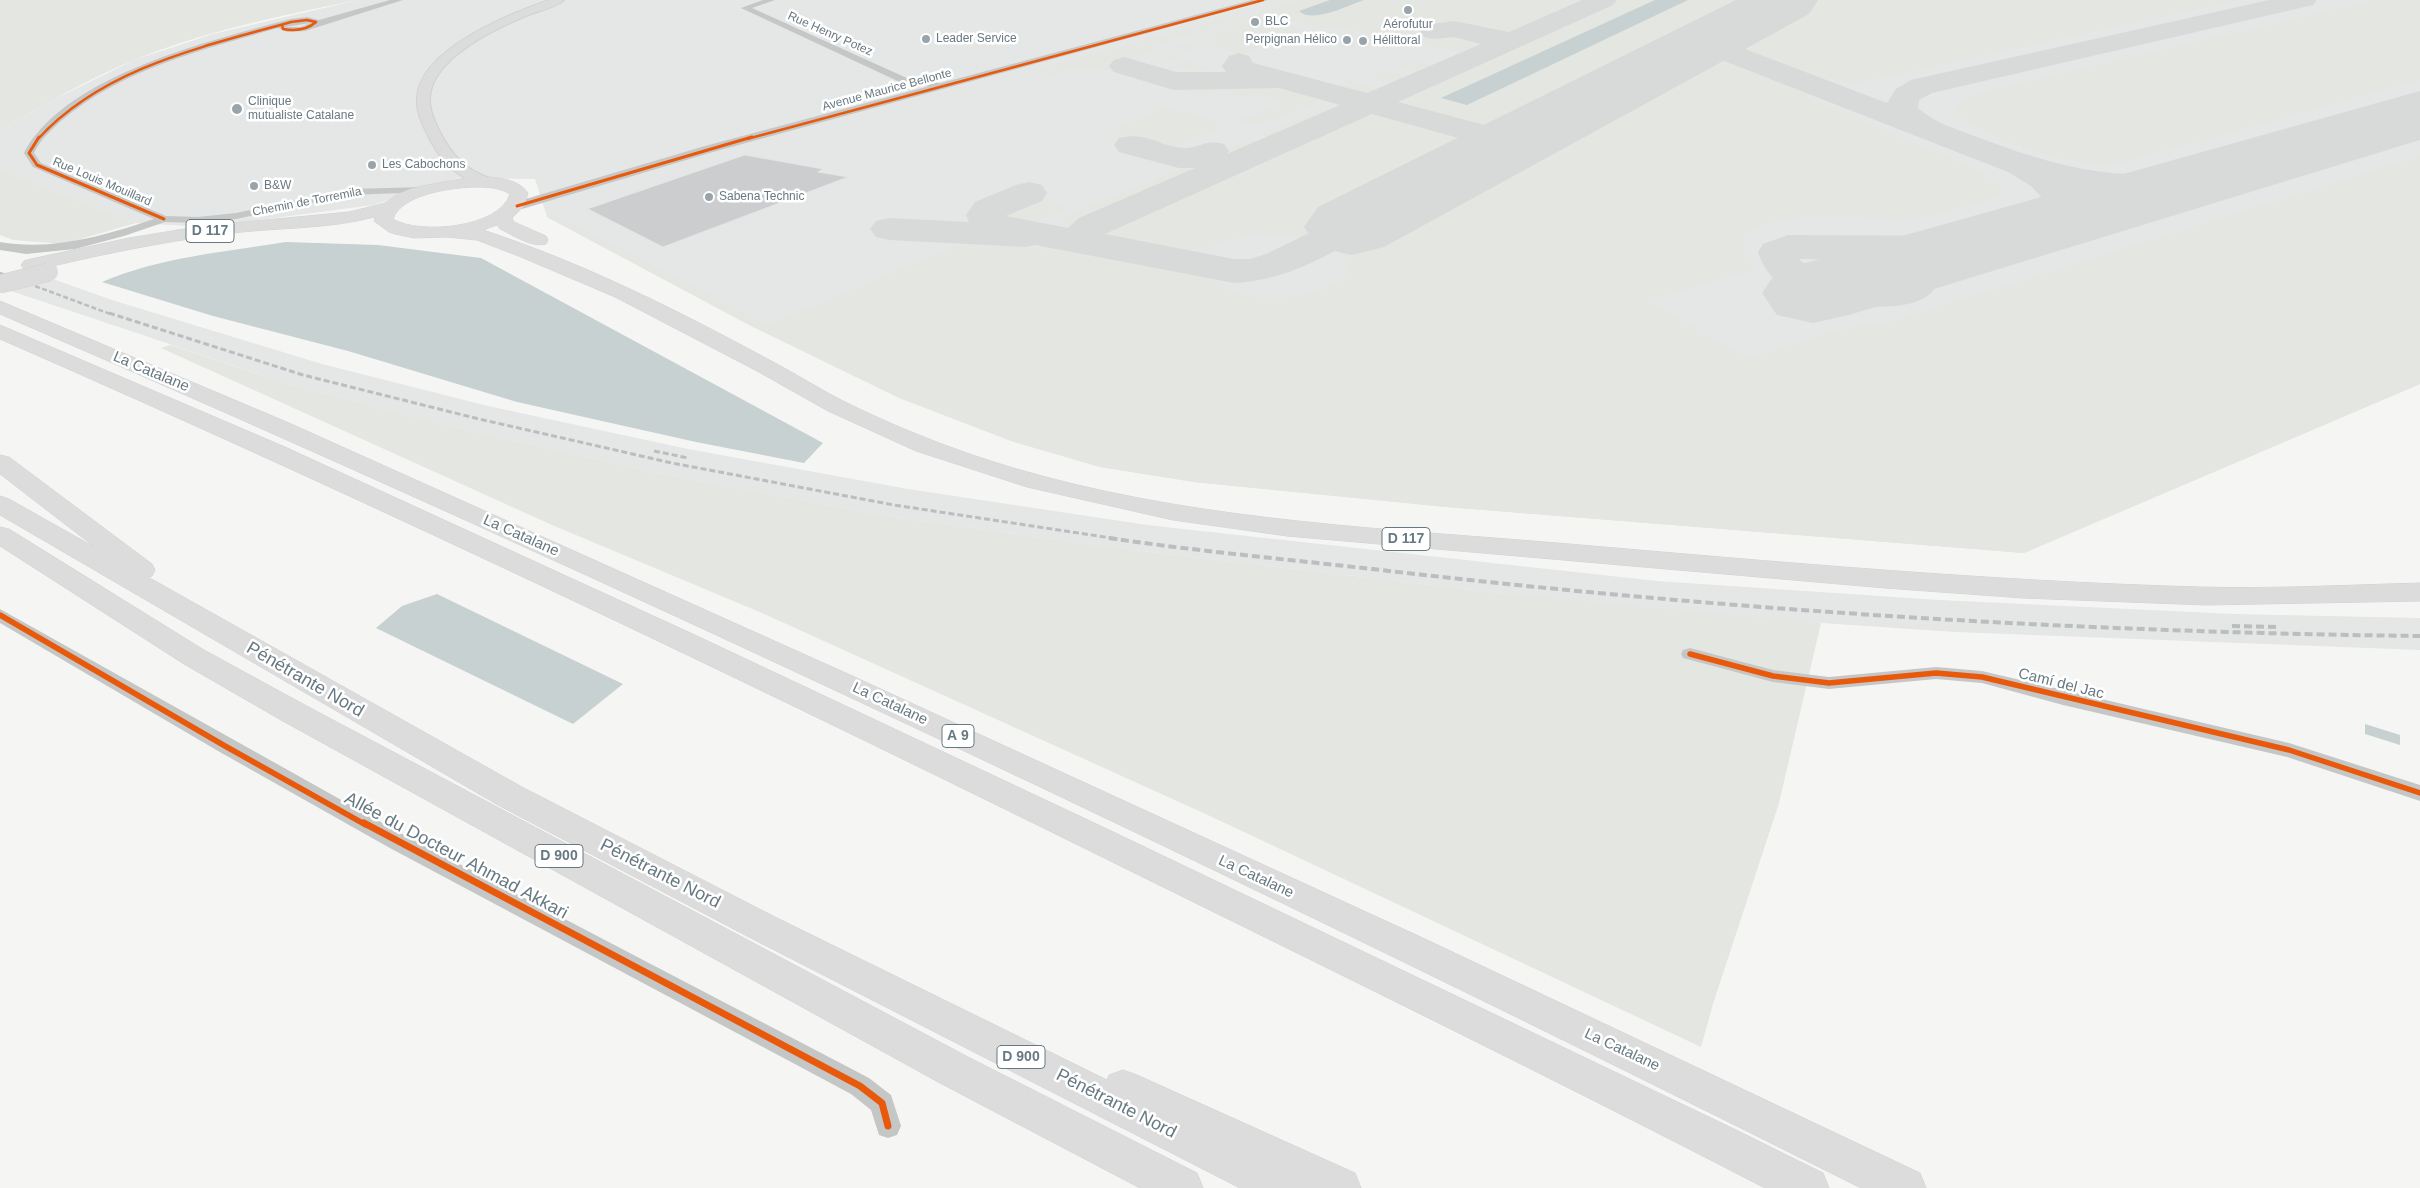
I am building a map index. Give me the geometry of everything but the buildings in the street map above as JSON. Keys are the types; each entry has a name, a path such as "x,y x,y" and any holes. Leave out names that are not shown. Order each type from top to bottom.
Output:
{"main road":[{"path":"457,170 445,182 394,204 384,214 383,221 388,226 412,233 449,232 487,223 511,203 488,182 457,170 427,119 424,104 425,90 444,62 460,48 482,34 559,0"},
{"path":"430,189 462,183 488,182"},
{"name":"D 117","path":"511,203 506,225 542,241 716,330 834,394 906,428 952,447 1010,466 1081,485 1155,500 1276,518 1959,576 2193,585 2420,582"},
{"name":"D 117","path":"0,284 40,268 168,237 227,228 356,218 394,204"},
{"name":"D 117","path":"0,272 40,268 198,242 304,231 388,226"},
{"name":"D 117","path":"449,232 480,235 528,253 622,294 765,366 836,406 924,446 1036,482 1172,512 1287,528 1895,581 2023,589 2206,596 2420,592"},
{"name":"La Catalane","path":"0,307 179,383 762,644 1639,1058 1905,1188"},
{"name":"La Catalane","path":"0,331 144,393 742,667 1635,1100 1808,1188"},
{"path":"0,462 154,579 510,796"},
{"name":"Pénétrante Nord","path":"0,504 510,796 760,926 1283,1188"},
{"name":"Pénétrante Nord","path":"0,535 194,657 936,1060 1182,1188"},
{"path":"0,554 194,657"},
{"path":"760,926 1166,1107 1340,1188"},
{"path":"1128,1160 1176,1188"}],"street":[{"name":"Rue Louis Mouillard","path":"164,219 37,165 29,153 32,145 67,110 100,88 146,68 254,34 286,28 306,28 314,22 399,0"},
{"name":"Rue Henry Potez","path":"771,0 745,6 746,9 906,88"},
{"name":"Avenue Maurice Bellonte","path":"511,203 537,187 574,181 906,88 935,84 1253,0"},
{"name":"Avenue Maurice Bellonte","path":"511,203 1263,0"},
{"name":"Chemin de Torremila","path":"0,246 26,250 75,245 120,234 164,219 198,220 236,216 349,192 430,189"},
{"name":"Chemin de Torremila","path":"379,190 394,204"},
{"name":"Allée du Docteur Ahmad Akkari","path":"0,615 225,746 396,841 860,1086 882,1103 888,1126"},
{"name":"Camí del Jac","path":"1690,654 1773,676 1829,683 1936,673 1982,677 2063,698 2289,750 2420,794"}],"shaded area":[{"path":"0,0 358,0 244,25 188,40 117,67 49,102 0,131"},
{"path":"358,0 2420,0 2420,384 2024,553 1446,507 1194,482 1100,467 1011,441 753,327 547,217 535,179 458,178 373,205 206,227 136,223 0,169 0,131 49,102 134,60 213,34"},
{"path":"1300,0 1596,0 1467,55 1392,36 1385,39 1351,29 1321,28 1262,13"},
{"path":"1330,0 1364,0 1321,15 1305,14 1299,11"},
{"path":"1614,0 1766,0 1523,124 1491,129 1460,126 1398,109 1389,103 1392,98"},
{"path":"1655,0 1688,0 1467,105 1441,98"},
{"path":"1805,0 2239,0 1853,84 1808,75 1773,64 1746,49 1739,40 1741,34"},
{"path":"2376,0 2420,0 2420,80 2117,164 2090,164 2054,157 1999,137 1967,121 1955,112 1954,107 1962,100 1986,91"},
{"path":"1242,14 1255,17 1199,33 1194,32 1150,48 1154,50 1131,59 1151,57 1138,61 1164,69 1181,63 1155,54 1158,51 1174,49 1187,52 1174,57 1208,68 1197,70 1180,67 1170,71 1186,76 1195,72 1209,77 1258,77 1178,78 1175,76 1177,74 1166,75 1148,70 1153,68 1146,66 1141,69 1127,65 1123,67 1137,71 1127,75 1088,66 1078,70 1070,68 1053,75 1038,69"},
{"path":"1261,18 1307,30 1242,55 1208,45 1189,51 1177,47 1179,44 1185,46 1211,36 1206,34"},
{"path":"1408,59 1438,67 1422,73 1393,65"},
{"path":"1704,59 1740,64 1813,94 1803,96 1975,169 2000,185 2003,194 1961,208 1918,218 1829,216 1784,219 1764,225 1745,234 1744,249 1750,261 1757,269 1648,300 1747,358 1867,322 1877,326 2420,156 2420,384 2024,553 1446,507 1194,482 1100,467 1011,441 899,398 753,327 547,217 552,213 768,325 958,245 1038,248 1184,273 1187,271 1199,273 1209,276 1224,288 1251,296 1282,298 1297,296 1325,289 1337,283 1346,275 1346,262 1338,248 1685,63"},
{"path":"1381,70 1412,79 1394,85 1367,77"},
{"path":"1275,82 1314,93 1318,100 1311,105 1274,120 1245,124 1235,122 1284,102 1252,92 1240,97 1238,96 1241,94 1223,89 1199,95 1175,88 1184,85"},
{"path":"1351,82 1385,90 1374,96 1360,97 1345,95 1333,90"},
{"path":"1154,104 1226,124 1169,149 1137,139 1127,140 1107,133 1152,113"},
{"path":"1343,105 1339,111 1277,138 1264,135 1264,133 1327,107"},
{"path":"1374,112 1459,134 1469,141 1471,148 1467,153 1305,236 1258,234 1243,236 1210,247 1212,251 1116,240 1104,236 1102,232 1104,226 1358,114"},
{"path":"1247,141 1256,141 1261,144 1235,157 1220,155 1220,152"},
{"path":"1202,160 1214,164 1075,226 1061,227 1062,219 1078,211"},
{"path":"0,169 136,223 63,244 13,240 0,235"},
{"path":"1046,199 1065,206 1063,209 1050,215 1028,223 1015,222 1008,219 1008,214"},
{"path":"286,242 378,245 481,258 823,443 804,463 696,442 517,402 348,351 213,316 102,282 170,261"},
{"path":"50,278 112,300 322,364 488,406 688,449 908,489 1147,525 1657,581 1939,600 2235,614 2420,618 2420,650 1955,632 1732,617 1517,595 1133,550 888,516 658,473 463,429 289,384 5,289"},
{"path":"171,345 289,384 463,429 658,473 888,516 1133,550 1517,595 1821,623 1779,803 1713,1004 1701,1047 1210,816 762,613 552,525 161,348"},
{"path":"437,594 623,684 573,724 376,628 402,606"},
{"path":"2365,724 2400,735 2400,745 2365,734"}],"taxiway":[{"path":"1513,40 1604,0"},
{"path":"1934,132 1911,119 1903,109 1902,103 1906,95 1922,86 2304,0"},
{"path":"1434,31 1454,29 1494,39 1513,40"},
{"path":"1719,35 1710,41 1713,46 1719,49 1934,132"},
{"path":"1369,104 1513,40"},
{"path":"1239,62 1237,66 1239,68 1369,104"},
{"path":"1124,66 1174,81 1277,80"},
{"path":"1095,245 1084,238 1084,232 1092,226 1369,104"},
{"path":"1369,104 1487,136 1514,137 1542,127"},
{"path":"1934,132 2020,165"},
{"path":"1131,145 1138,145 1179,158 1211,157 1209,153 1212,151"},
{"path":"2020,165 2062,176 2104,183 2146,186 2189,183"},
{"path":"2020,165 2043,179 2058,192 2062,200 2063,207 2058,215 2041,226"},
{"path":"1029,193 988,210 984,215 986,220 1000,227 1095,245"},
{"path":"1095,245 1234,271 1250,270 1280,263 1351,227"},
{"path":"889,229 1025,236"},
{"path":"1933,257 1919,267 1917,283 1902,292 1884,295 1861,295 1815,285 1796,276 1783,265 1777,252 1788,247 1972,248"}],"runway":[{"path":"1351,227 1786,0"},
{"path":"1813,293 1972,248 2420,115"}],"railway":[{"path":"0,273 113,315"},
{"path":"109,313 303,375 475,418 672,463 894,505 1118,539"},
{"path":"654,451 688,458"},
{"path":"1109,538 1207,551 1503,583 1764,607 2026,624 2158,630 2420,636"},
{"path":"2232,626 2277,627"}],"cycle path":[{"path":"517,206 709,149 1263,0"},
{"path":"164,219 37,165 29,153 31,149 50,126 74,106 101,88 131,73 196,49 291,22 307,20 316,22 309,27 296,30 283,29 282,25"},
{"path":"0,615 225,746 396,841 860,1086 882,1103 888,1126"},
{"path":"1690,654 1773,676 1829,683 1936,673 1982,677 2063,698 2289,750 2420,793"}],"place":[{"name":"Aérofutur","path":"1408,10"},
{"name":"BLC","path":"1255,22"},
{"name":"Leader Service","path":"926,39"},
{"name":"Perpignan Hélico","path":"1347,40"},
{"name":"Hélittoral","path":"1363,41"},
{"name":"Clinique mutualiste Catalane","path":"237,109"},
{"name":"Les Cabochons","path":"372,165"},
{"name":"B&W","path":"254,186"},
{"name":"Sabena Technic","path":"709,197"}]}
